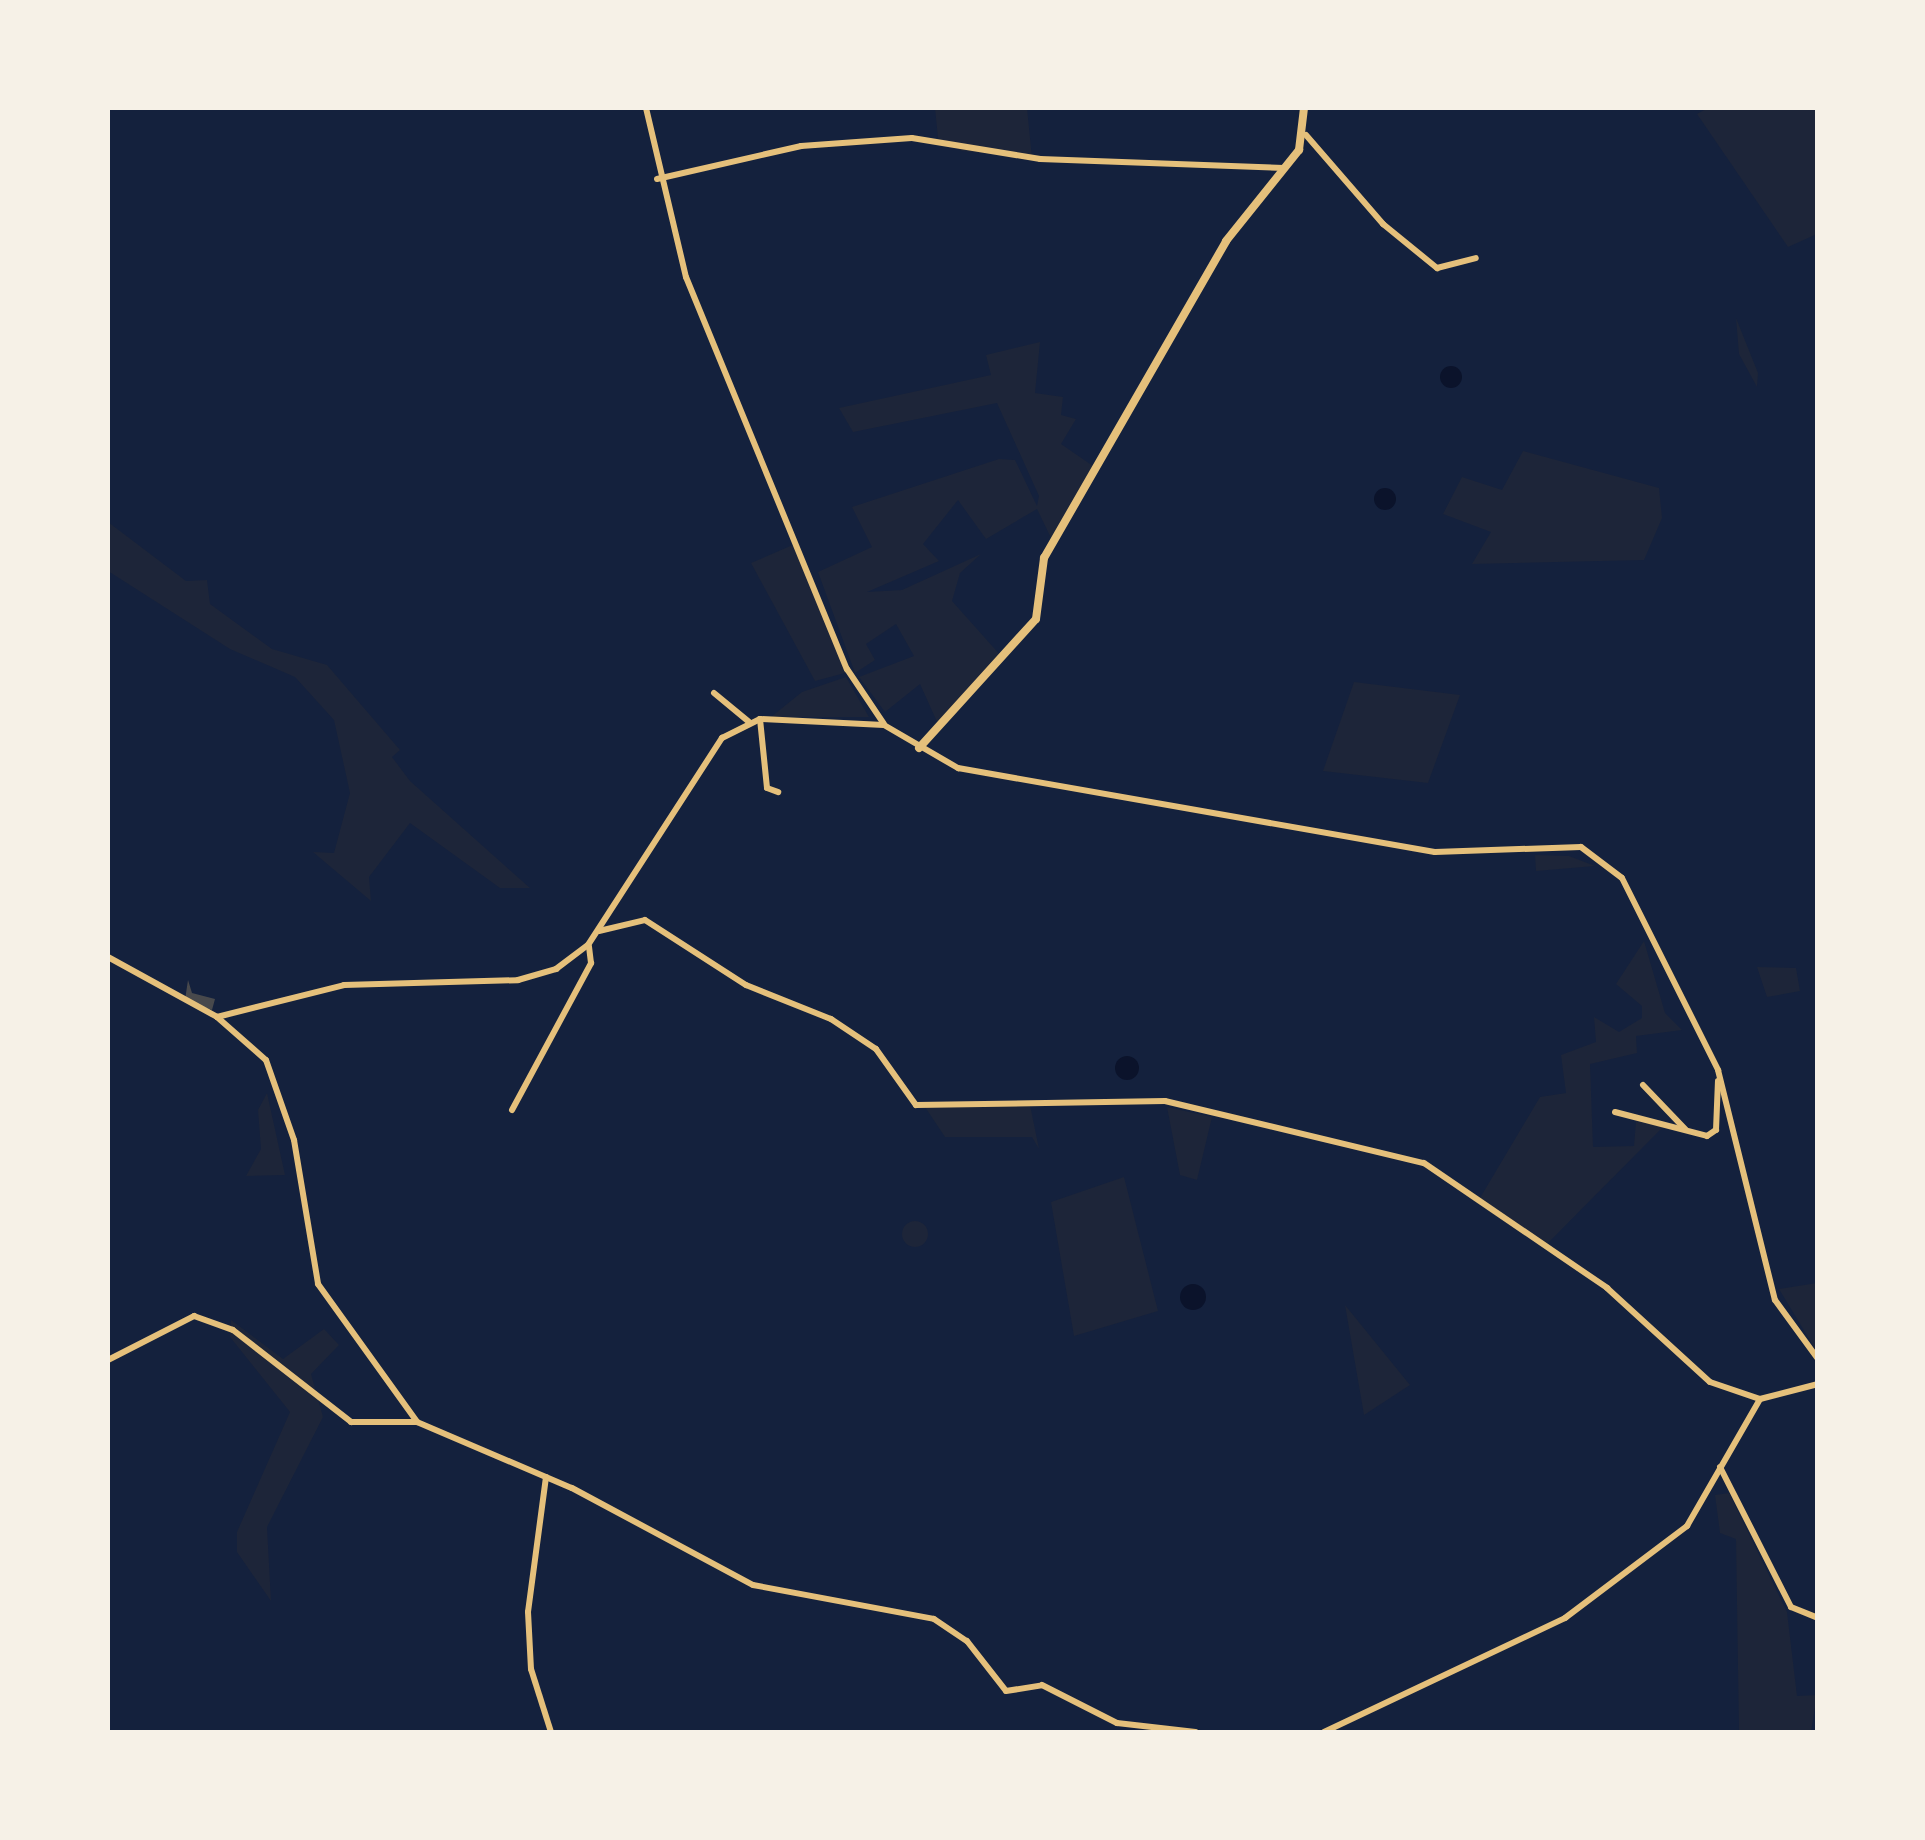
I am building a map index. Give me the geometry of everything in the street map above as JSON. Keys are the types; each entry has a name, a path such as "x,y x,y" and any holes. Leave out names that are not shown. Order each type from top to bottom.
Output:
{"street":[{"path":"646,108 657,179 764,472 847,669 884,725 919,748 976,772 1435,852 1582,847 1622,878 1718,1070 1775,1300 1818,1359"},
{"path":"1304,108 1306,135 1383,224 1437,268 1476,258"},
{"path":"919,748 1036,619 1044,558 1226,241 1306,135"},
{"path":"657,179 801,146 912,138 989,156 1284,168"},
{"path":"714,694 749,722"},
{"path":"217,1017 344,984 518,980 556,969 588,945 722,738 760,719 884,725"},
{"path":"760,719 768,788 778,792"},
{"path":"598,931 644,920 746,985 831,1019 876,1049 916,1105 1165,1101 1424,1163 1607,1288 1710,1382 1760,1400 1818,1384"},
{"path":"512,1110 591,963 588,945"},
{"path":"108,957 217,1017 266,1060 283,1096 318,1284 417,1422"},
{"path":"1644,1084 1696,1137 1716,1130 1718,1070"},
{"path":"1615,1112 1686,1130"},
{"path":"108,1360 194,1316 233,1330 351,1422 417,1422 546,1477 753,1585 934,1618 968,1641 1006,1691 1042,1685 1117,1724 1195,1732"},
{"path":"1324,1732 1565,1618 1687,1526 1760,1400"},
{"path":"1720,1466 1790,1608 1818,1618"},
{"path":"546,1477 528,1612 531,1669 551,1732"}],"shaded area":[{"path":"935,108 1027,108 1032,158 962,151 938,138"},
{"path":"1708,108 1817,108 1817,234 1788,247 1697,114"},
{"path":"1736,318 1758,373 1757,387 1739,354"},
{"path":"1040,342 1035,393 1063,397 1061,415 1076,419 1061,444 1093,466 1052,540 1037,509 986,539 958,500 923,544 939,561 867,592 902,590 981,554 960,573 952,601 1002,657 938,724 920,684 885,712 859,677 914,656 896,624 866,644 875,660 855,673 818,572 872,547 852,507 999,459 1015,460 1037,506 1039,496 997,403 853,432 839,408 991,375 986,355"},
{"path":"1447,366 1455,366 1462,377 1455,388 1447,388 1440,381 1440,373"},
{"path":"1523,451 1659,488 1662,518 1644,560 1472,564 1491,532 1443,514 1462,477 1502,490"},
{"path":"1385,488 1393,491 1393,507 1385,510 1377,507 1374,499 1377,491"},
{"path":"108,522 186,581 207,580 210,604 272,649 327,665 400,750 392,757 410,781 530,888 500,888 410,823 369,877 371,901 313,852 334,853 350,793 334,720 295,677 230,649 108,571"},
{"path":"795,544 845,673 815,681 751,563"},
{"path":"846,677 869,717 771,717 802,692"},
{"path":"1354,682 1460,695 1428,783 1323,771"},
{"path":"1535,855 1569,856 1595,866 1536,871"},
{"path":"1644,941 1665,1013 1682,1030 1636,1036 1637,1053 1590,1064 1593,1147 1634,1146 1636,1121 1663,1127 1547,1244 1480,1198 1540,1097 1566,1093 1561,1055 1596,1042 1594,1017 1619,1032 1642,1018 1642,1006 1616,984"},
{"path":"1757,967 1796,968 1800,991 1767,997"},
{"path":"1127,1056 1139,1068 1127,1080 1115,1068"},
{"path":"267,1093 285,1175 246,1176 261,1149 258,1110"},
{"path":"1030,1105 1039,1149 1032,1137 945,1137 925,1107"},
{"path":"1167,1107 1212,1117 1197,1180 1180,1175"},
{"path":"1124,1177 1158,1311 1074,1336 1051,1202"},
{"path":"915,1221 924,1225 928,1234 924,1243 915,1247 906,1243 902,1234 906,1225"},
{"path":"1817,1283 1817,1352 1779,1289"},
{"path":"1193,1284 1202,1288 1206,1297 1202,1306 1193,1310 1184,1306 1180,1297 1184,1288"},
{"path":"1345,1305 1410,1385 1364,1415"},
{"path":"231,1320 283,1359 324,1329 339,1345 311,1374 323,1417 267,1527 271,1601 237,1552 237,1532 290,1412 230,1337"},
{"path":"1729,1493 1787,1612 1797,1696 1817,1695 1811,1732 1739,1732 1736,1539 1720,1533 1715,1495"}],"building":[{"path":"188,980 192,993 215,999 212,1010 185,1000"}]}
